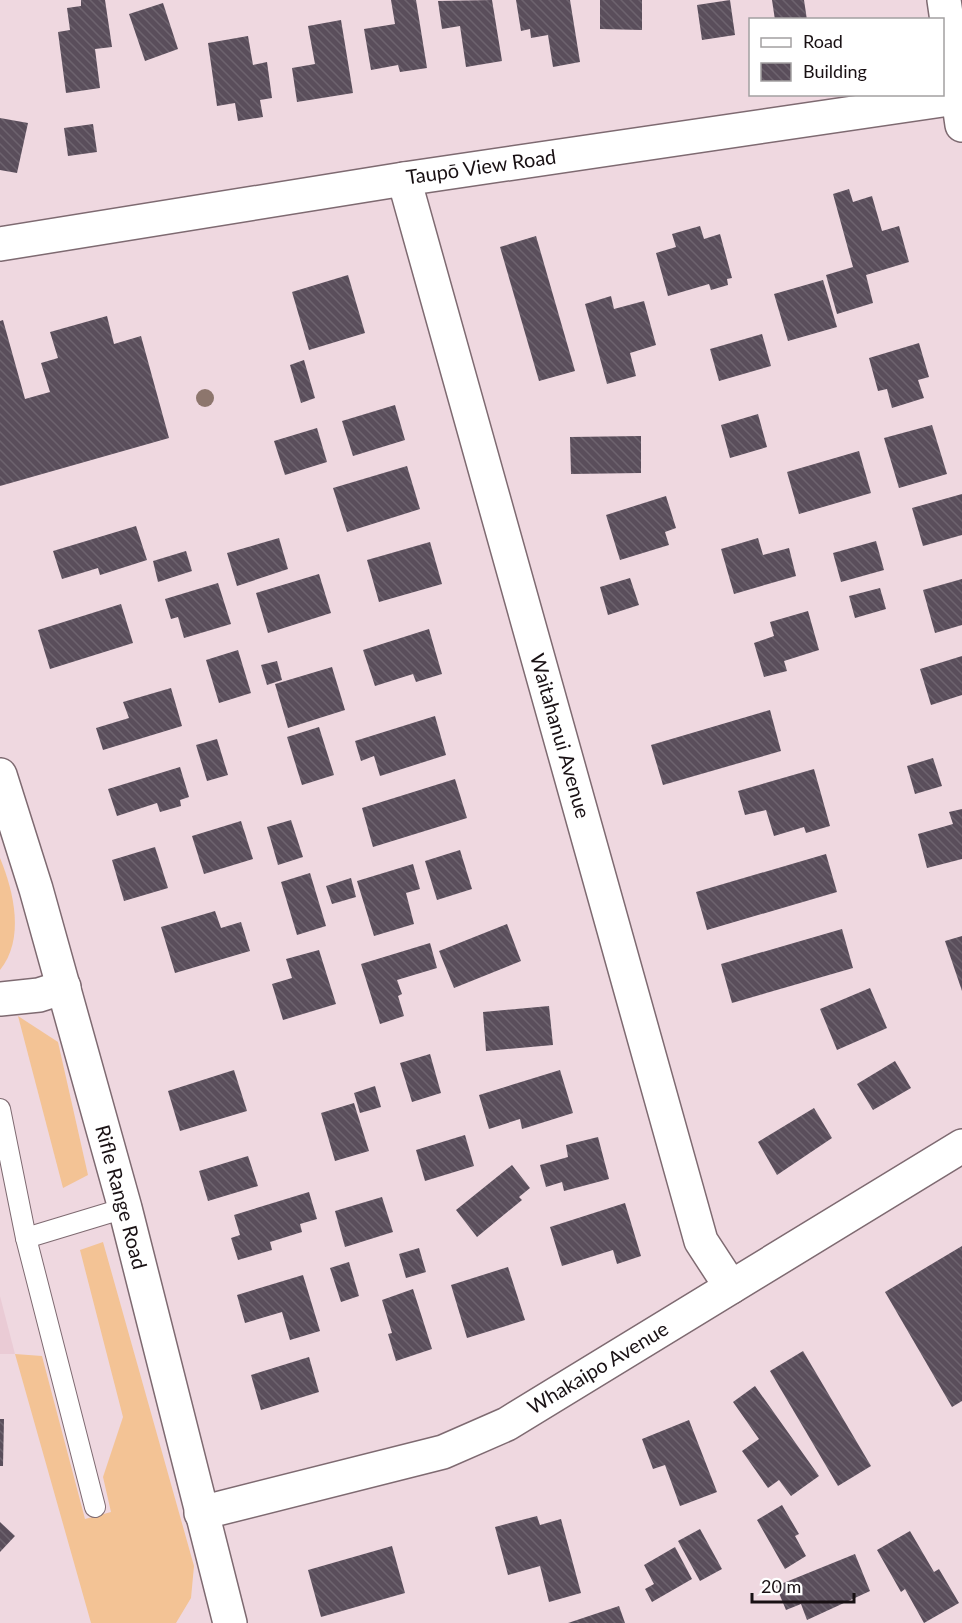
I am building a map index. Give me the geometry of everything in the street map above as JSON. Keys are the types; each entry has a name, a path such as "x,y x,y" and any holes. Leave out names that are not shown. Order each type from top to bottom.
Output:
{"street":[{"path":"944,0 960,106"},
{"name":"Taupō View Road","path":"0,244 404,179 960,106"},
{"name":"Waitahanui Avenue","path":"404,179 701,1241 731,1287"},
{"name":"Rifle Range Road","path":"0,775 64,987 125,1208 230,1623"},
{"path":"0,999 39,995 64,987"},
{"name":"Whakaipo Avenue","path":"201,1513 443,1452 507,1424 962,1146"}],"lane":[{"path":"0,1109 26,1238 95,1507"},
{"path":"26,1238 125,1208"}],"shaded area":[{"path":"0,858 13,900 15,930 8,958 0,970"},
{"path":"18,1016 58,1042 88,1175 63,1188"},
{"path":"103,1242 194,1566 191,1598 176,1623 91,1623 15,1354 42,1356 85,1519 111,1512 103,1477 123,1417 80,1250"},
{"path":"0,1296 15,1354 0,1354"}],"building":[{"path":"81,0 105,0 112,47 95,49 100,88 66,93 58,32 70,30 67,8 81,6"},
{"path":"391,0 416,0 427,68 400,72 398,65 371,70 364,29 395,24"},
{"path":"492,0 502,61 466,67 460,26 442,29 438,1"},
{"path":"516,0 570,0 580,62 553,67 548,35 531,38 530,29 521,31"},
{"path":"600,0 642,0 642,30 600,29"},
{"path":"730,0 735,35 702,40 697,5"},
{"path":"772,0 804,0 807,18 775,18"},
{"path":"163,3 178,49 145,61 129,14"},
{"path":"341,20 353,93 297,102 292,68 315,64 308,26"},
{"path":"248,36 253,65 267,62 272,98 260,100 263,117 238,121 235,103 217,106 208,43"},
{"path":"0,118 28,123 17,173 0,170"},
{"path":"93,124 97,152 68,156 64,128"},
{"path":"849,189 853,202 872,196 882,231 899,226 909,262 866,275 873,303 837,314 826,275 853,267 833,194"},
{"path":"700,226 704,239 720,234 732,278 727,279 728,285 711,290 709,284 668,296 656,253 676,247 672,234"},
{"path":"536,236 575,371 539,381 500,247"},
{"path":"348,275 365,333 309,350 292,292"},
{"path":"823,280 837,327 788,341 774,294"},
{"path":"611,296 614,309 644,301 656,345 630,353 636,376 607,384 585,304"},
{"path":"107,316 114,344 141,336 169,438 0,486 0,321 3,320 25,399 50,392 41,363 58,358 50,332"},
{"path":"762,334 771,366 719,381 710,349"},
{"path":"919,343 929,377 918,380 924,398 892,408 887,389 878,391 869,358"},
{"path":"304,360 315,398 301,403 290,365"},
{"path":"395,405 405,440 353,456 342,421"},
{"path":"758,414 767,447 730,458 721,425"},
{"path":"932,425 947,474 899,488 884,438"},
{"path":"317,428 327,462 285,475 274,441"},
{"path":"641,436 641,473 571,474 570,437"},
{"path":"859,451 871,493 799,514 787,472"},
{"path":"407,466 420,509 347,532 333,488"},
{"path":"962,494 962,535 923,546 912,508"},
{"path":"666,496 676,528 665,532 669,545 620,560 606,515"},
{"path":"136,526 147,560 100,575 98,568 62,579 53,551"},
{"path":"279,538 288,569 237,586 227,553"},
{"path":"758,538 763,555 789,548 796,576 734,594 721,549"},
{"path":"876,541 884,570 841,582 833,553"},
{"path":"430,542 442,584 379,602 367,560"},
{"path":"186,551 192,571 158,582 153,561"},
{"path":"319,574 331,613 268,633 256,593"},
{"path":"630,578 639,605 608,615 600,587"},
{"path":"962,579 962,625 935,633 923,590"},
{"path":"218,583 231,624 184,638 178,617 171,619 165,599"},
{"path":"880,588 886,609 855,618 849,596"},
{"path":"121,604 133,643 50,669 38,630"},
{"path":"808,611 819,650 784,661 787,671 764,677 754,643 774,636 770,622"},
{"path":"429,629 442,674 416,682 413,674 375,686 363,650"},
{"path":"238,650 251,693 219,703 206,660"},
{"path":"962,656 962,695 931,705 920,669"},
{"path":"277,661 282,680 267,685 261,665"},
{"path":"332,667 345,710 288,728 275,684"},
{"path":"171,688 182,726 103,750 96,728 129,718 123,702"},
{"path":"770,710 781,751 663,785 651,745"},
{"path":"435,716 446,755 380,776 374,756 361,761 355,741"},
{"path":"319,727 334,775 302,785 287,737"},
{"path":"217,739 228,775 207,781 196,745"},
{"path":"933,758 942,786 915,794 907,766"},
{"path":"180,767 189,797 180,800 181,806 160,812 157,803 117,816 108,789"},
{"path":"814,769 830,826 806,833 804,827 774,836 766,810 745,815 738,791"},
{"path":"455,779 467,818 373,847 362,808"},
{"path":"962,809 962,859 927,868 918,834 953,824 949,812"},
{"path":"291,820 303,857 278,865 267,827"},
{"path":"241,821 253,859 204,874 192,836"},
{"path":"155,847 168,888 124,901 112,860"},
{"path":"460,850 472,889 437,900 425,861"},
{"path":"826,854 837,892 707,930 696,892"},
{"path":"413,864 420,889 406,893 414,924 374,936 357,881"},
{"path":"310,873 326,926 297,935 281,882"},
{"path":"351,878 356,897 332,904 326,886"},
{"path":"215,911 221,928 241,922 250,951 175,973 161,927"},
{"path":"507,924 521,961 454,988 439,951"},
{"path":"842,929 853,968 732,1003 721,964"},
{"path":"962,936 962,991 945,941"},
{"path":"430,943 437,968 397,980 402,994 398,996 404,1016 380,1024 361,964"},
{"path":"319,950 336,1004 283,1020 272,984 292,978 286,959"},
{"path":"870,988 887,1028 837,1050 820,1009"},
{"path":"549,1006 553,1045 486,1051 483,1012"},
{"path":"430,1054 441,1093 412,1102 400,1063"},
{"path":"895,1061 911,1088 873,1110 857,1084"},
{"path":"234,1070 247,1111 180,1131 168,1091"},
{"path":"560,1070 573,1113 522,1129 520,1119 489,1129 479,1095"},
{"path":"375,1086 381,1107 360,1113 354,1093"},
{"path":"354,1103 369,1151 335,1161 321,1113"},
{"path":"814,1108 832,1138 777,1175 758,1142"},
{"path":"465,1135 474,1166 425,1181 416,1150"},
{"path":"598,1137 609,1179 564,1191 562,1182 546,1187 540,1165 568,1157 566,1145"},
{"path":"248,1156 258,1186 208,1201 199,1171"},
{"path":"512,1165 530,1188 519,1197 522,1200 477,1237 456,1210"},
{"path":"309,1192 317,1219 300,1224 302,1232 270,1242 272,1250 238,1260 231,1238 240,1235 234,1215"},
{"path":"382,1197 393,1232 345,1247 335,1211"},
{"path":"625,1203 641,1256 617,1264 613,1250 562,1266 550,1227"},
{"path":"962,1246 962,1401 952,1407 885,1292"},
{"path":"419,1248 426,1272 406,1278 399,1254"},
{"path":"349,1262 359,1296 341,1302 330,1268"},
{"path":"508,1267 525,1320 467,1338 451,1285"},
{"path":"303,1275 320,1331 290,1340 282,1312 245,1323 237,1295"},
{"path":"413,1289 432,1349 396,1361 388,1334 392,1333 382,1300"},
{"path":"803,1351 871,1466 838,1486 770,1371"},
{"path":"309,1357 319,1392 261,1410 251,1375"},
{"path":"755,1386 819,1476 791,1496 779,1480 768,1488 742,1451 759,1439 733,1402"},
{"path":"0,1419 4,1419 3,1466 0,1466"},
{"path":"689,1420 717,1492 680,1506 665,1465 653,1469 642,1439"},
{"path":"782,1505 799,1534 795,1536 806,1556 785,1569 757,1520"},
{"path":"537,1516 540,1525 561,1519 581,1593 549,1602 540,1566 508,1575 495,1527"},
{"path":"0,1522 15,1536 0,1552"},
{"path":"700,1529 722,1569 700,1581 678,1541"},
{"path":"910,1531 934,1572 939,1569 959,1603 924,1623 905,1589 901,1592 877,1550"},
{"path":"392,1546 405,1593 321,1617 308,1570"},
{"path":"675,1547 692,1579 652,1602 645,1589 654,1584 644,1565"},
{"path":"855,1554 870,1591 807,1620 801,1604 786,1610 776,1586"},
{"path":"619,1606 625,1623 568,1623"}]}
